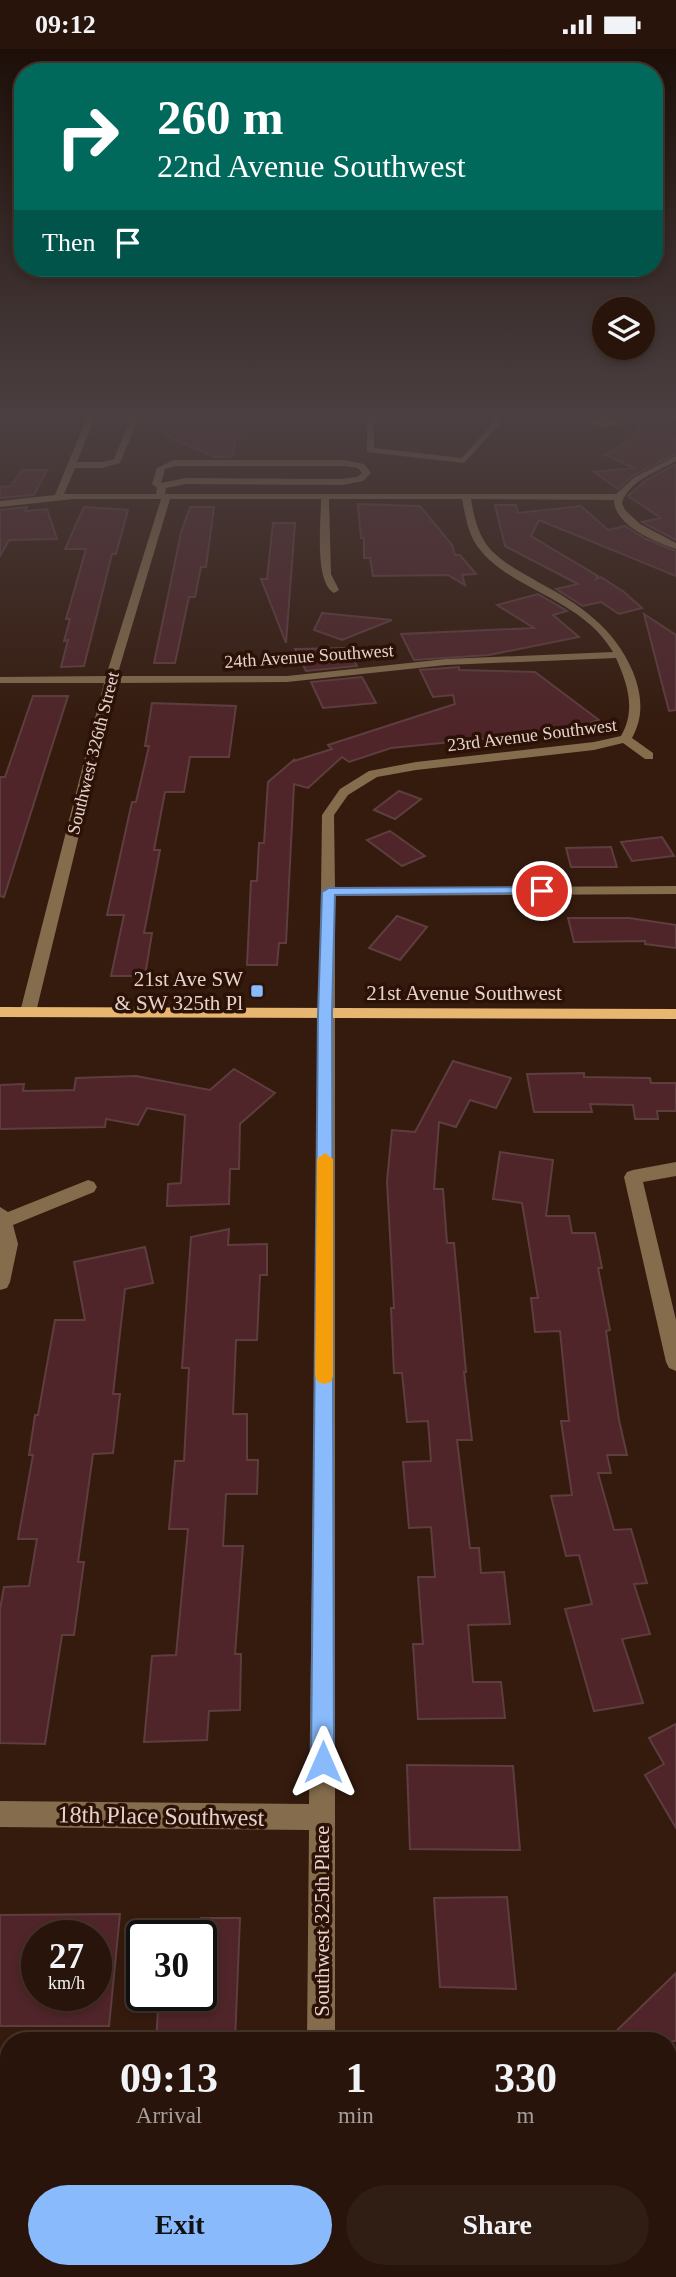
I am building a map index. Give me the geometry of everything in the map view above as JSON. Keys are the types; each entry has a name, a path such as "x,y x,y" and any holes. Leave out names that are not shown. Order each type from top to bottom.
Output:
{"main road":[{"name":"21st Avenue Southwest","path":"0,1012 676,1014"}],"street":[{"name":"Southwest 326th Street","path":"28,1012 111,679 154,521"},
{"path":"325,521 326,574 334,590"},
{"path":"472,521 475,533 484,548 520,575 589,615 610,637 635,694 633,728 625,739"},
{"path":"631,521 676,546"},
{"name":"24th Avenue Southwest","path":"0,680 287,679 446,661 620,655"},
{"name":"23rd Avenue Southwest","path":"416,766 594,746 625,739 649,755"},
{"name":"Southwest 325th Place","path":"321,2032 328,815 344,792 373,774 416,766"},
{"path":"329,892 676,890"},
{"path":"676,1169 633,1177 676,1361"},
{"path":"0,1282 9,1244 2,1217 88,1187"},
{"name":"18th Place Southwest","path":"0,1814 323,1817"}],"building":[{"path":"0,521 51,521 57,539 9,540 0,556"},
{"path":"78,521 125,521 116,554 112,554 84,666 61,667 68,640 64,641 70,619 66,619 86,549 65,549"},
{"path":"185,521 212,521 206,567 201,567 195,597 189,597 175,663 154,663"},
{"path":"359,521 432,521 452,545 455,555 460,555 476,574 462,575 465,585 448,575 373,576 370,558 364,558 364,538 361,538"},
{"path":"499,521 539,521 531,536 598,576 596,579 601,577 642,608 619,614 601,602 583,606 556,589 578,584 505,546"},
{"path":"541,521 598,521 608,530 625,526 646,539 676,551 676,576"},
{"path":"676,521 676,540 642,522"},
{"path":"273,523 295,523 286,643 261,579 267,579"},
{"path":"538,594 567,611 553,615 579,637 489,655 414,660 401,634 534,628 497,605"},
{"path":"322,613 392,620 342,640 314,630"},
{"path":"644,614 676,635 676,710 669,711"},
{"path":"347,648 357,666 306,671 295,649"},
{"path":"459,667 459,670 535,672 599,720 563,731 391,748 349,762 342,757 308,788 294,784 286,943 279,943 277,965 247,965 251,881 257,881 259,843 264,843 268,782 295,759 294,761 332,749 328,745 455,704 453,695 433,697 420,670"},
{"path":"362,677 376,703 323,708 311,682"},
{"path":"33,696 68,696 4,897 0,896 0,777 5,777"},
{"path":"152,703 236,706 229,757 190,757 184,792 165,792 154,850 160,850 144,933 152,933 145,976 111,976 124,915 107,915 132,802 136,802 149,746 145,746"},
{"path":"399,791 421,799 395,819 374,810"},
{"path":"390,831 425,856 402,866 367,840"},
{"path":"662,837 674,856 632,861 621,842"},
{"path":"611,847 617,867 571,867 566,848"},
{"path":"397,916 427,927 400,960 369,948"},
{"path":"568,918 629,918 676,925 676,948 645,944 645,941 574,942"},
{"path":"453,1061 511,1078 496,1108 470,1100 456,1127 439,1122 434,1189 443,1189 447,1243 454,1243 472,1440 457,1440 470,1548 479,1548 481,1573 504,1572 510,1624 468,1625 473,1682 501,1682 505,1718 418,1719 413,1644 423,1644 418,1577 435,1577 431,1527 409,1528 403,1462 431,1461 428,1421 407,1422 402,1373 394,1373 391,1308 394,1308 387,1181 392,1130 415,1132"},
{"path":"234,1069 275,1093 240,1124 239,1169 230,1169 229,1204 167,1206 168,1184 181,1183 185,1115 147,1108 138,1125 106,1119 105,1127 0,1129 0,1085 24,1084 23,1091 74,1090 76,1078 136,1076 210,1090"},
{"path":"584,1073 584,1077 650,1078 651,1083 676,1083 676,1111 657,1111 658,1119 635,1119 633,1105 590,1104 592,1112 534,1112 527,1074"},
{"path":"500,1152 553,1160 546,1216 569,1216 572,1233 595,1233 602,1268 598,1268 610,1330 606,1331 627,1455 607,1455 611,1473 598,1473 614,1530 631,1529 647,1583 634,1584 650,1634 622,1639 643,1703 594,1711 565,1609 592,1604 579,1555 566,1556 551,1496 572,1495 561,1421 569,1421 560,1331 535,1332 531,1298 538,1298 522,1203 493,1199"},
{"path":"229,1229 228,1245 267,1244 267,1275 260,1275 257,1340 236,1340 233,1414 247,1414 247,1460 258,1460 257,1494 226,1494 223,1546 243,1546 235,1654 241,1654 240,1710 209,1711 207,1740 144,1742 152,1656 176,1655 188,1529 169,1529 175,1461 184,1461 189,1368 182,1368 191,1237"},
{"path":"145,1247 153,1283 125,1289 113,1394 120,1394 113,1453 93,1454 78,1562 84,1562 74,1635 62,1635 45,1744 0,1743 0,1609 4,1587 29,1586 37,1539 18,1539 33,1455 29,1455 35,1415 38,1415 55,1320 85,1320 74,1262"},
{"path":"676,1724 676,1828 645,1775 664,1764 649,1738"},
{"path":"407,1765 513,1766 520,1850 410,1849"},
{"path":"507,1897 516,1989 440,1987 434,1898"},
{"path":"120,1914 112,1995 112,1920 21,1920 21,2011 110,2011 109,2026 0,2026 0,1915"},
{"path":"201,1918 240,1918 235,2032 157,2032 158,2011 217,2011 217,1920"},
{"path":"676,1973 676,2032 615,2032"}],"slow traffic":[{"path":"324,1376 325,1159"}],"place":[{"name":"21st Ave SW & SW 325th Pl","path":"257,991"}],"route":[{"path":"323,1762 325,1014 329,892 542,891"}]}
